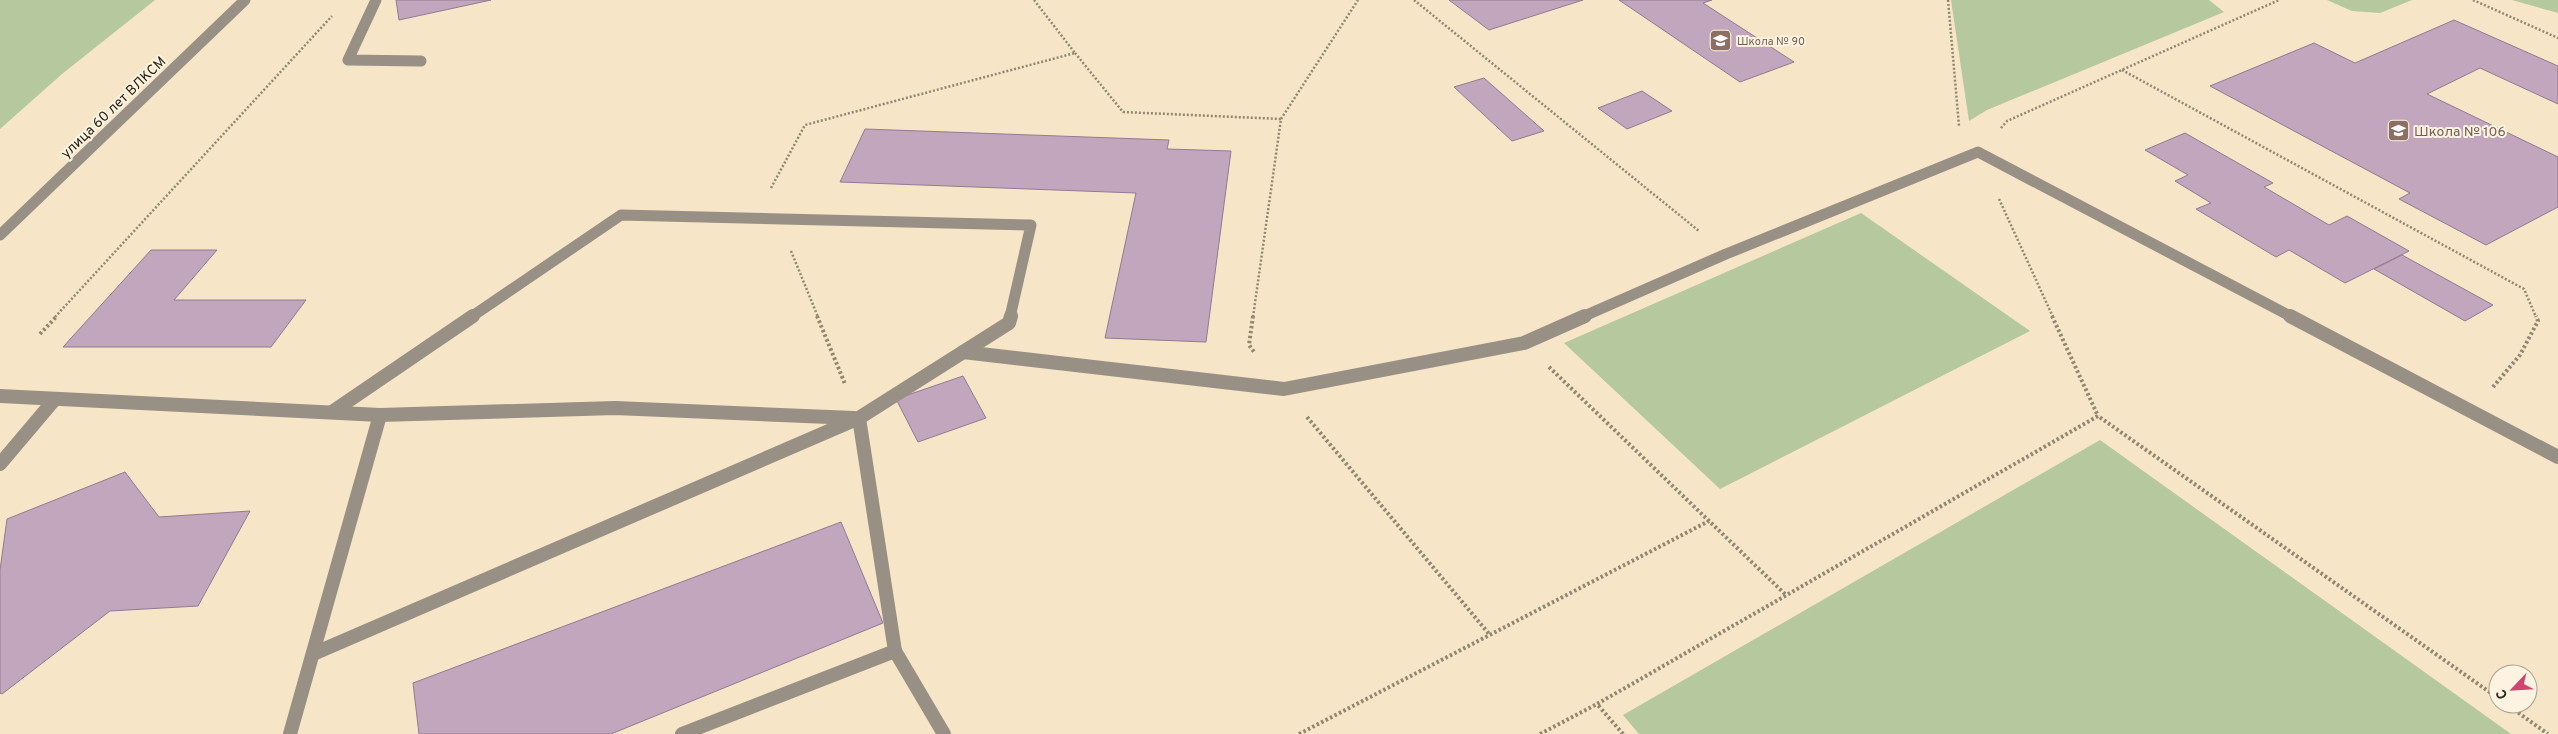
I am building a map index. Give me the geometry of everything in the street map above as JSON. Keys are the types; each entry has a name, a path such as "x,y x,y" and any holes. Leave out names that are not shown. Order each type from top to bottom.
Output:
{"street":[{"name":"улица 60 лет ВЛКСМ","path":"0,235 245,0"},
{"path":"376,0 348,60 421,61"},
{"path":"964,352 1284,389 1524,343 1726,254 1978,152 2558,457"},
{"path":"312,654 859,418 1009,323 1031,225 621,215 332,412"},
{"path":"0,396 380,415 615,408 859,418"},
{"path":"0,464 56,399"},
{"path":"290,734 380,415"},
{"path":"859,418 895,651 944,734"},
{"path":"682,734 895,651"}],"path":[{"path":"1034,0 1122,112 1281,119"},
{"path":"1358,0 1281,119 1249,345 1490,635"},
{"path":"1414,0 1726,254"},
{"path":"1948,0 1958,125 1978,152 2098,416 2488,691"},
{"path":"1978,152 2007,121 2279,0"},
{"path":"2473,0 2558,38"},
{"path":"40,334 334,14"},
{"path":"859,418 767,196 805,125 1075,53"},
{"path":"2122,70 2524,289 2538,321 2520,355 2472,412"},
{"path":"1524,343 1786,595"},
{"path":"1540,734 1597,704 2098,416"},
{"path":"1299,734 1709,521"},
{"path":"1597,704 1623,734"},
{"path":"2520,714 2548,734"}],"green space":[{"path":"0,0 155,0 62,74 0,129"},
{"path":"1951,0 2209,0 2224,12 1987,110 1969,121"},
{"path":"2327,0 2412,0 2380,13 2352,11"},
{"path":"2512,0 2558,0 2558,13"},
{"path":"1861,213 2030,331 1720,489 1564,343"},
{"path":"2100,440 2511,734 1639,734 1623,715"}],"building":[{"path":"396,0 491,0 399,20"},
{"path":"1449,0 1583,0 1489,30"},
{"name":"Школа № 90","path":"1619,0 1712,0 1703,3 1794,62 1740,82"},
{"name":"Школа № 106","path":"2454,20 2558,66 2558,104 2480,68 2427,94 2558,157 2558,207 2486,245 2399,199 2410,193 2210,86 2314,43 2355,63"},
{"path":"1484,78 1544,131 1512,141 1454,87"},
{"path":"1642,91 1672,111 1627,129 1598,108"},
{"path":"865,129 1169,140 1167,149 1231,151 1206,342 1105,338 1136,193 840,182"},
{"path":"2185,133 2273,183 2264,187 2329,225 2347,216 2409,251 2345,283 2289,250 2276,257 2196,209 2211,203 2175,181 2188,175 2145,150"},
{"path":"151,250 217,250 174,300 306,300 271,347 63,347"},
{"path":"2402,255 2493,305 2465,321 2374,269"},
{"path":"963,376 986,418 918,442 896,399"},
{"path":"125,472 159,517 250,511 198,606 110,611 2,694 0,693 0,570 7,519"},
{"path":"841,522 883,623 611,734 419,734 413,683"}],"place":[{"name":"Школа № 90","path":"1721,41"},
{"name":"Школа № 106","path":"2398,131"}]}
